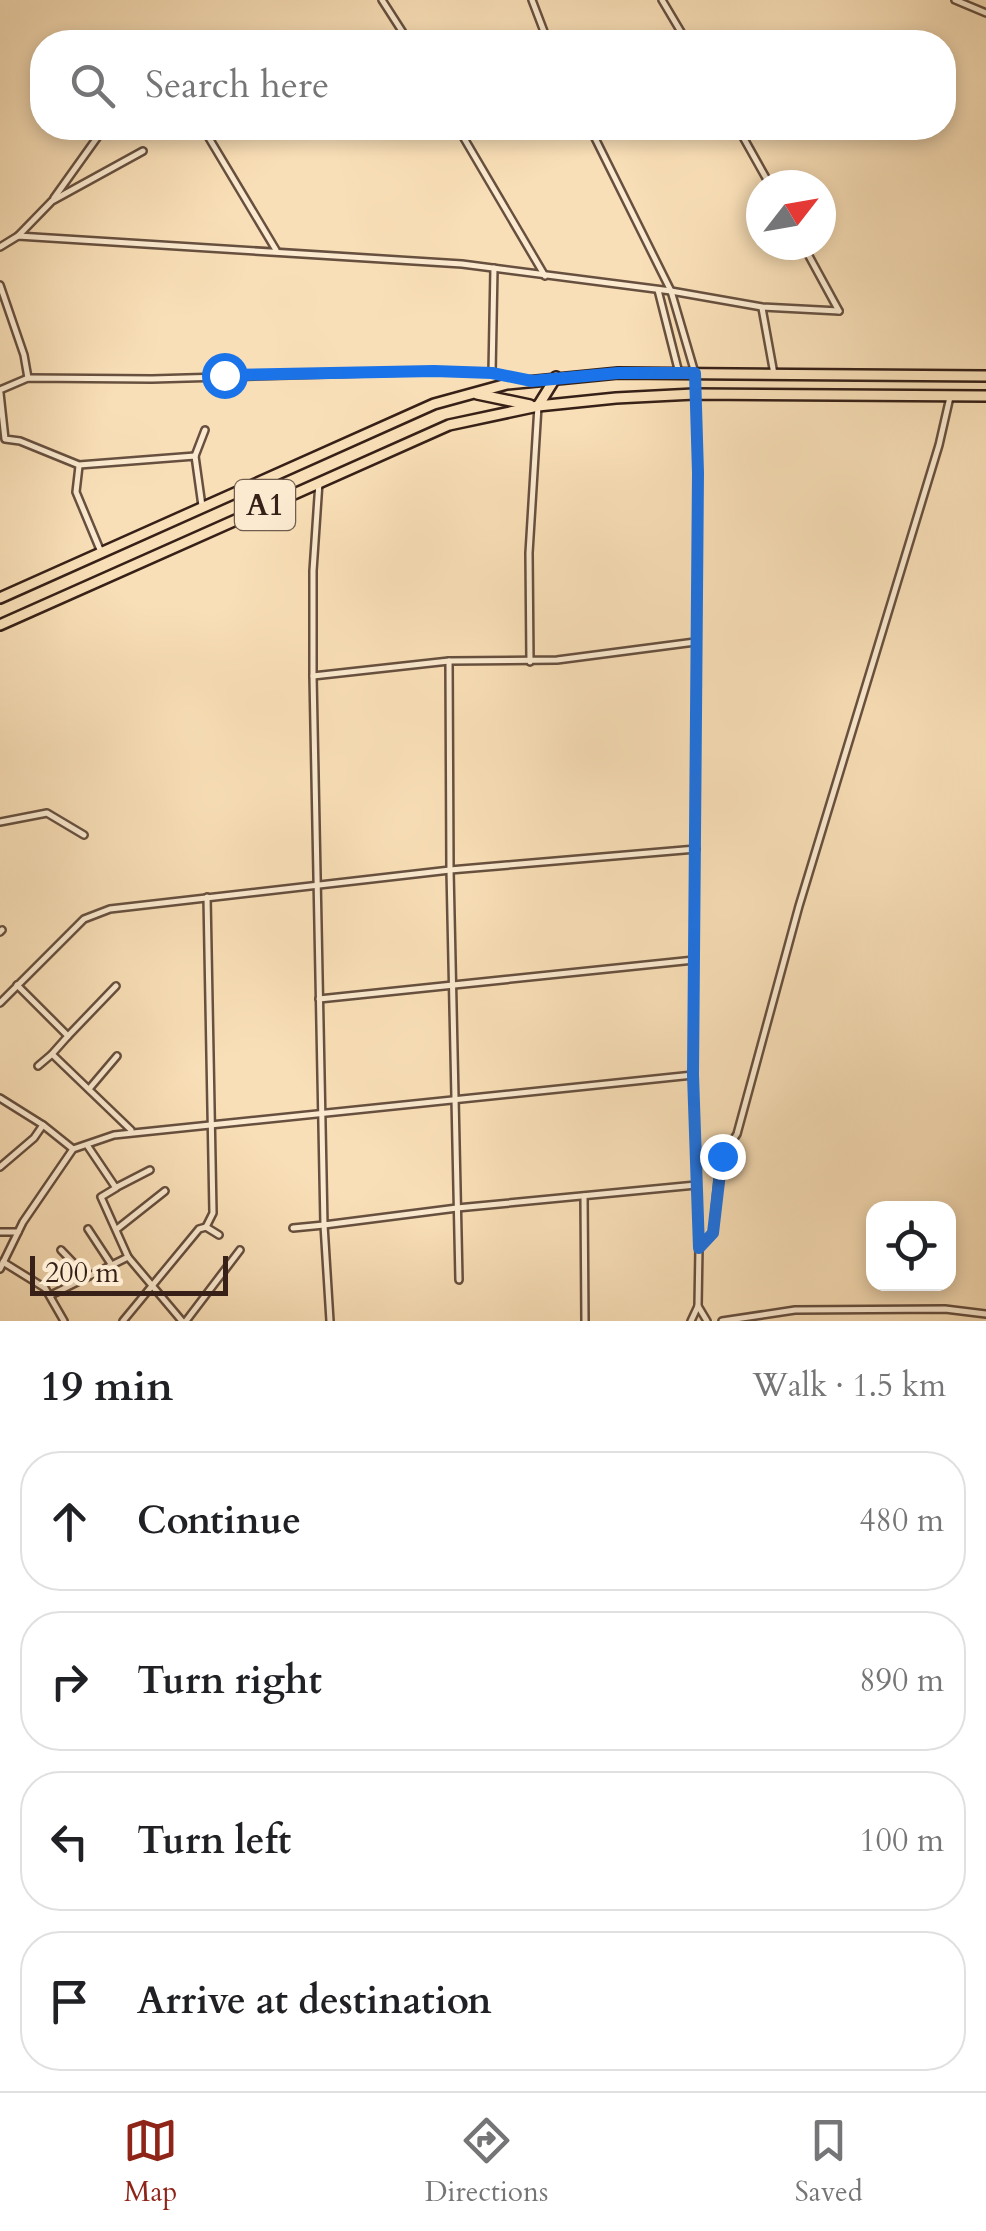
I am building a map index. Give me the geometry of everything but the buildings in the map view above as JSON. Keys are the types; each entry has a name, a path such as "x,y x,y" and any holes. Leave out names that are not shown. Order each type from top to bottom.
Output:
{"main road":[{"name":"A1","path":"0,598 385,425 469,393 556,378 679,373 986,376"},
{"path":"538,406 556,378"},
{"name":"A1","path":"469,393 538,406"},
{"name":"A1","path":"0,625 449,425 538,406 694,394 986,396"}],"street":[{"path":"382,0 401,30"},
{"path":"532,0 543,30"},
{"path":"662,0 680,30"},
{"path":"955,0 986,13"},
{"path":"0,247 18,236 52,201 95,140"},
{"path":"210,140 276,250"},
{"path":"465,140 544,276"},
{"path":"596,140 671,291 695,373 698,473 693,1075 699,1248 698,1306 691,1321"},
{"path":"745,140 762,170"},
{"path":"52,201 143,151"},
{"path":"18,236 276,250 494,268 762,307 839,310 811,260"},
{"path":"492,373 494,268"},
{"path":"0,285 28,378"},
{"path":"658,290 679,373"},
{"path":"762,307 774,374"},
{"path":"194,456 79,465 5,438 0,392 28,378 152,379 434,371 492,373 532,381"},
{"path":"699,1248 713,1233 720,1160 736,1134 950,396"},
{"path":"530,662 529,553 538,406"},
{"path":"202,508 194,456 206,430"},
{"path":"79,465 76,492 101,552"},
{"path":"319,482 313,676 324,1224 330,1321"},
{"path":"313,676 449,661 530,662 696,642"},
{"path":"449,661 460,1280"},
{"path":"0,822 46,813 84,835"},
{"path":"0,1003 92,915 128,906 450,870 696,849"},
{"path":"123,1321 199,1230 206,1227 213,1213 207,897"},
{"path":"319,1000 694,960"},
{"path":"17,985 68,1036"},
{"path":"38,1066 116,986"},
{"path":"52,1054 132,1131"},
{"path":"89,1089 117,1056"},
{"path":"64,1321 52,1295 2,1266 18,1232 73,1148 132,1131 693,1075"},
{"path":"0,1098 73,1148"},
{"path":"0,1167 34,1138 43,1125"},
{"path":"86,1145 116,1188"},
{"path":"150,1170 101,1197 128,1256 184,1321 240,1250"},
{"path":"293,1228 696,1185"},
{"path":"117,1229 165,1191"},
{"path":"584,1196 585,1321"},
{"path":"206,1227 219,1236"},
{"path":"88,1229 111,1264"},
{"path":"0,1232 18,1232"},
{"path":"61,1250 87,1277"},
{"path":"52,1295 128,1256"},
{"path":"698,1306 707,1321"},
{"path":"722,1321 794,1310 944,1309 986,1314"}],"route":[{"path":"224,375 434,371 492,373 532,381 618,373 695,373 698,473 693,1075 699,1248 713,1233 722,1156"}]}
